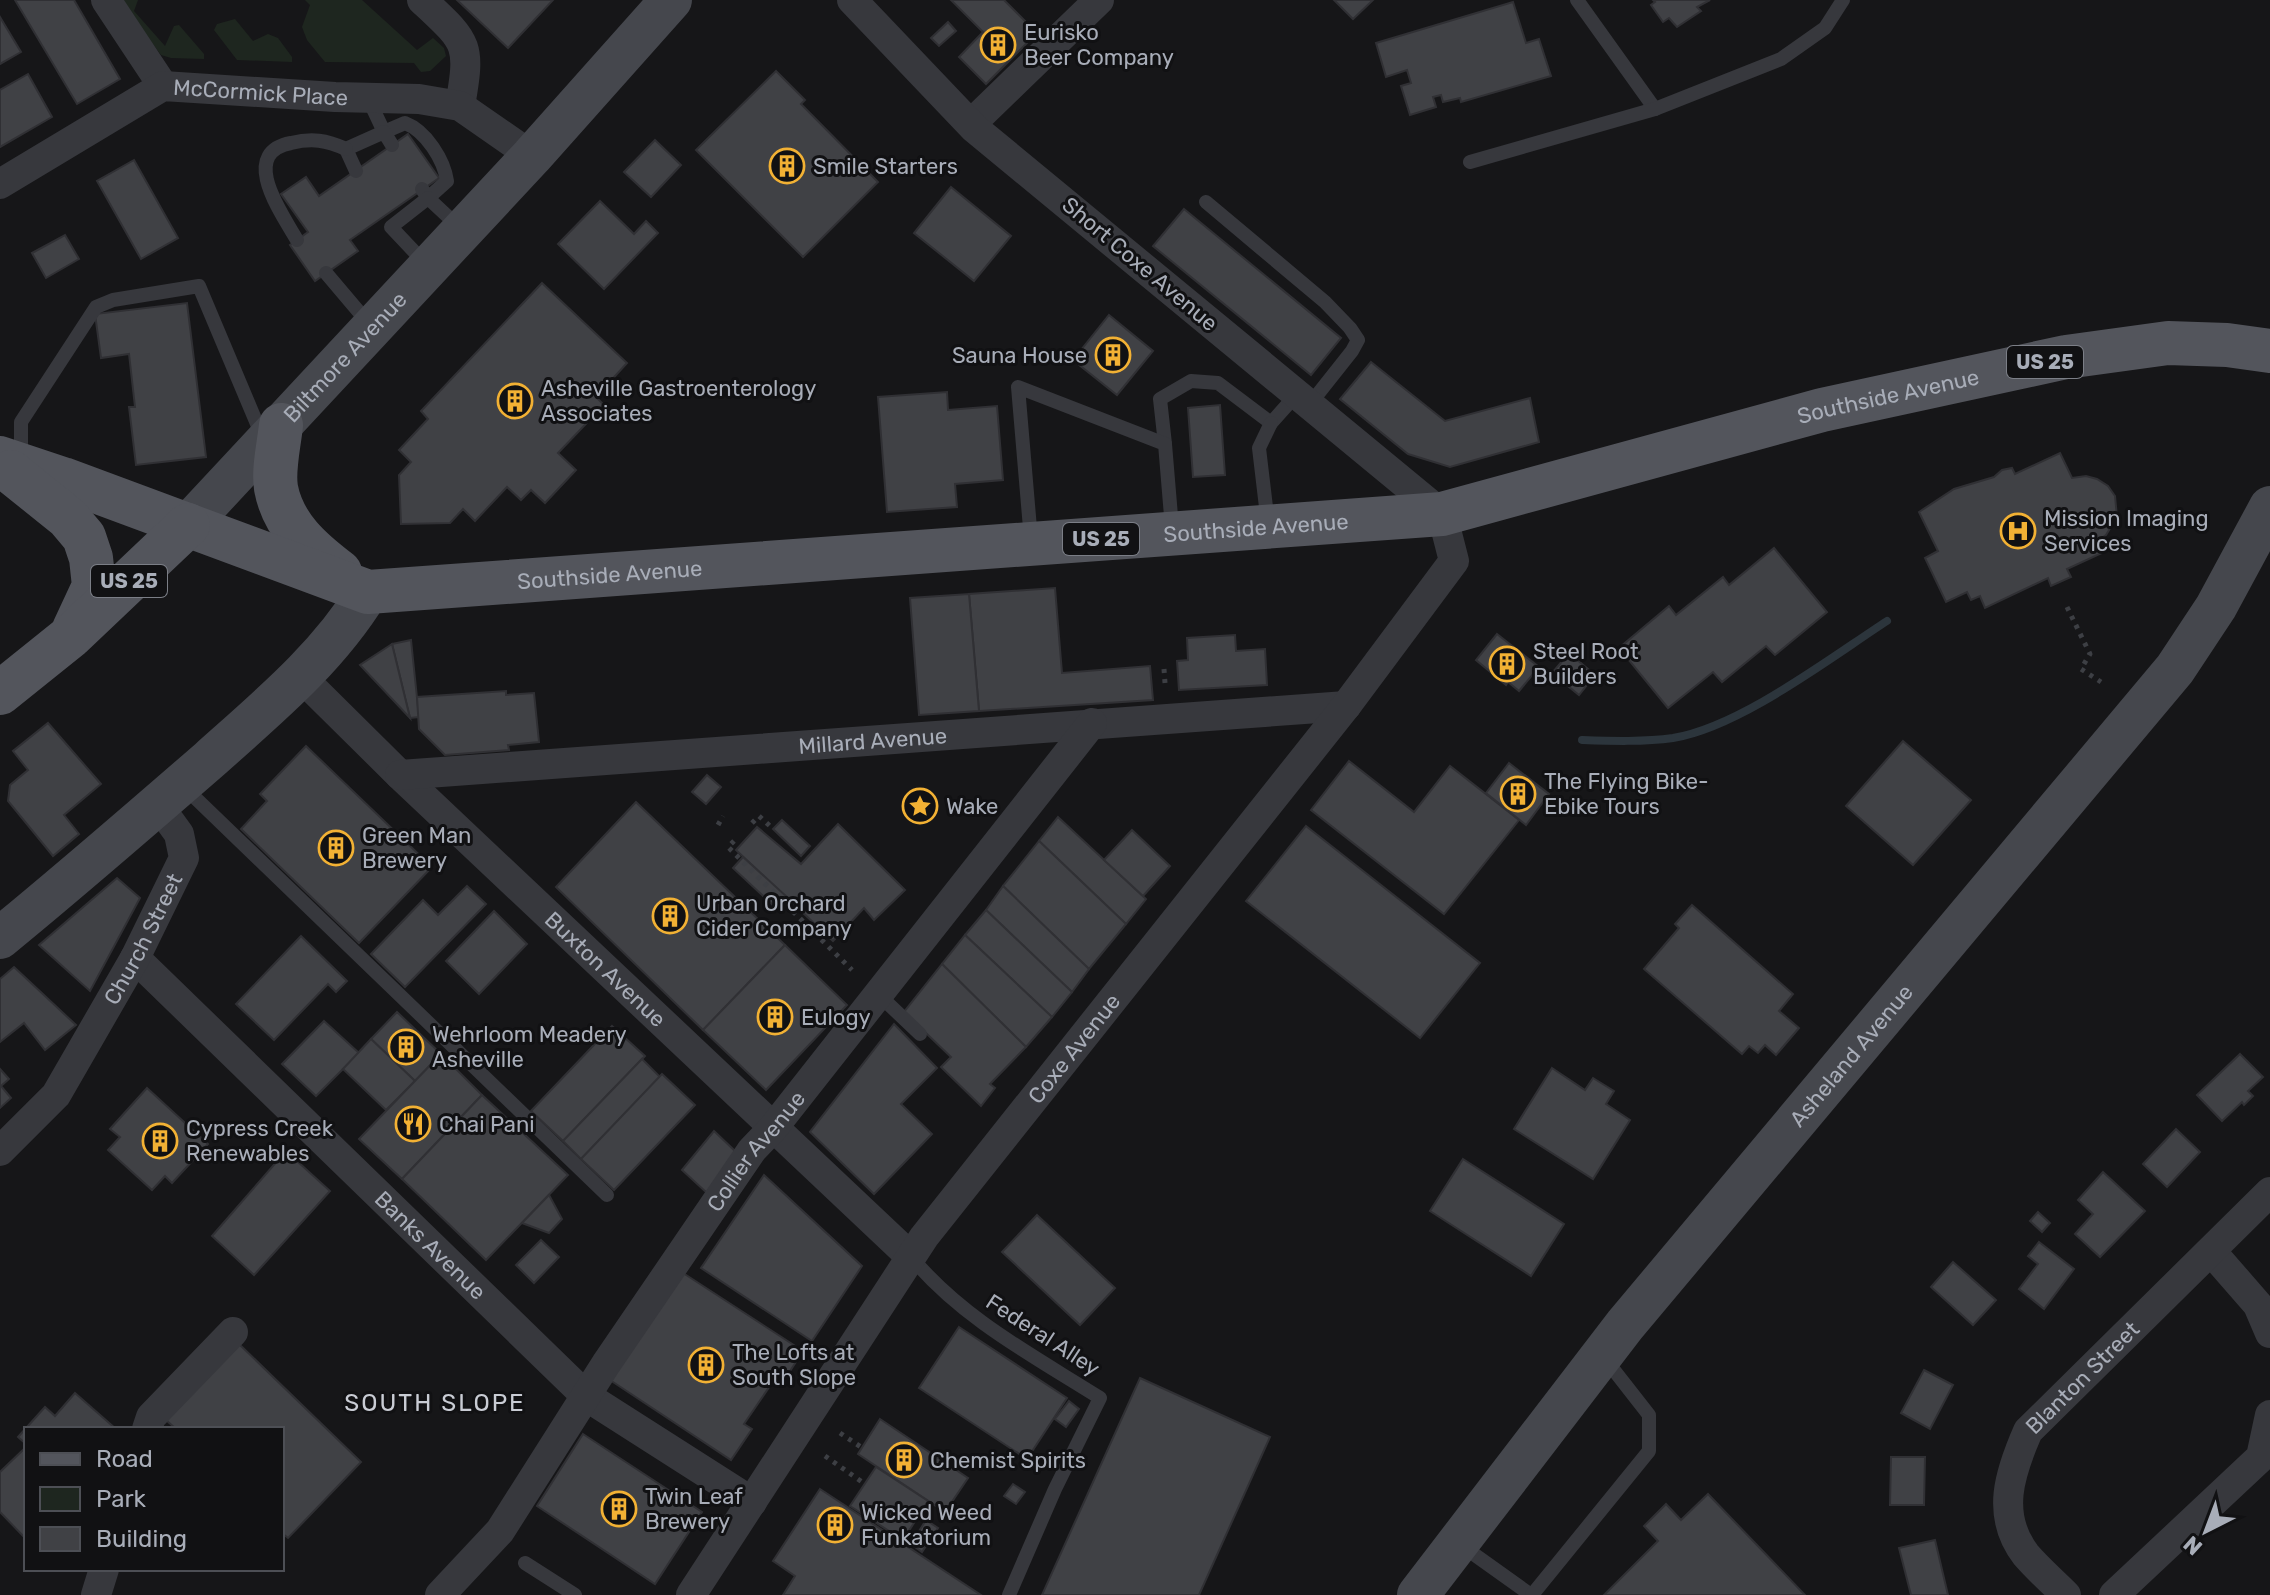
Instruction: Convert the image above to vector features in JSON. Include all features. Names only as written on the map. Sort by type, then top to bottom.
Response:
[{"type":"main road","name":"Biltmore Avenue","points":[[0,693],[71,636],[188,525],[532,156],[671,0]]},
{"type":"main road","name":"Southside Avenue","points":[[7,462],[368,592],[1442,514],[1822,410],[2066,357],[2168,343],[2227,345],[2270,351]]},
{"type":"main road","points":[[0,938],[170,794],[301,677],[350,621],[368,592],[318,555],[296,533],[285,515],[276,487],[273,434]]},
{"type":"main road","points":[[7,462],[68,518],[84,537],[91,558],[94,586],[71,636]]},
{"type":"main road","name":"Asheland Avenue","points":[[1418,1595],[1602,1355],[2175,669],[2216,607],[2270,507]]},
{"type":"street","points":[[106,0],[163,86]]},
{"type":"street","points":[[422,0],[453,29],[463,45],[467,63],[460,106]]},
{"type":"street","name":"Short Coxe Avenue","points":[[852,0],[971,124],[1442,514]]},
{"type":"street","points":[[971,124],[1099,0]]},
{"type":"street","name":"McCormick Place","points":[[0,184],[163,86],[419,99],[460,106],[532,156]]},
{"type":"street","name":"Coxe Avenue","points":[[691,1595],[911,1257],[1001,1138],[1346,706],[1454,561],[1442,514]]},
{"type":"street","name":"Buxton Avenue","points":[[301,677],[400,775],[911,1257]]},
{"type":"street","name":"Millard Avenue","points":[[400,775],[1346,706]]},
{"type":"street","name":"Collier Avenue","points":[[440,1595],[500,1531],[586,1396],[752,1150],[773,1128],[1092,723]]},
{"type":"street","name":"Church Street","points":[[0,1151],[56,1095],[135,958],[184,858],[170,794]]},
{"type":"street","name":"Banks Avenue","points":[[135,958],[586,1396],[752,1502]]},
{"type":"street","name":"Blanton Street","points":[[2066,1595],[2025,1554],[2012,1528],[2007,1507],[2007,1491],[2028,1431],[2270,1192]]},
{"type":"street","points":[[2211,1251],[2258,1305],[2270,1333]]},
{"type":"street","points":[[148,1427],[151,1417],[233,1332]]},
{"type":"street","points":[[2114,1595],[2261,1457],[2270,1415]]},
{"type":"street","points":[[96,1595],[103,1571]]},
{"type":"lane","points":[[1577,0],[1655,109]]},
{"type":"lane","points":[[1470,162],[1655,109],[1781,59],[1825,28],[1843,0]]},
{"type":"lane","points":[[368,98],[388,139]]},
{"type":"lane","points":[[297,240],[274,201],[265,174],[268,155],[280,145],[309,139],[328,141],[346,149],[388,139],[405,123],[416,128],[445,167],[447,181],[388,221],[428,266]]},
{"type":"lane","points":[[346,149],[356,171]]},
{"type":"lane","points":[[425,194],[462,230]]},
{"type":"lane","points":[[1206,202],[1325,302],[1358,340],[1352,351],[1303,399],[1271,423],[1259,448],[1268,527]]},
{"type":"lane","points":[[326,273],[372,328]]},
{"type":"lane","points":[[7,462],[21,422],[96,307],[113,300],[199,286],[273,434]]},
{"type":"lane","points":[[1173,534],[1160,399],[1191,381],[1218,383],[1271,423]]},
{"type":"lane","points":[[1031,544],[1018,387],[1165,444]]},
{"type":"lane","points":[[170,794],[607,1195]]},
{"type":"lane","points":[[878,994],[920,1034]]},
{"type":"lane","name":"Federal Alley","points":[[911,1257],[935,1286],[972,1317],[1100,1398],[1055,1489],[1009,1595]]},
{"type":"lane","points":[[1458,1542],[1532,1595],[1649,1451],[1649,1415],[1602,1355]]},
{"type":"lane","points":[[525,1563],[575,1595]]},
{"type":"path","points":[[2067,607],[2090,654],[2081,669],[2101,682]]},
{"type":"path","points":[[1164,669],[1165,683]]},
{"type":"path","points":[[718,825],[723,816]]},
{"type":"path","points":[[752,823],[759,816],[770,826]]},
{"type":"path","points":[[734,841],[728,847],[852,970]]},
{"type":"path","points":[[840,1433],[861,1447]]},
{"type":"path","points":[[825,1456],[865,1484]]},
{"type":"green space","points":[[120,0],[138,0],[134,11],[165,46],[174,26],[179,25],[204,54],[204,59],[161,55]]},
{"type":"green space","points":[[305,0],[362,0],[417,50],[433,38],[444,48],[446,56],[430,71],[421,72],[414,63],[325,62],[307,40],[302,27],[310,5]]},
{"type":"green space","points":[[235,19],[253,41],[268,34],[278,38],[292,57],[292,62],[237,60],[214,30],[217,24]]},
{"type":"building","points":[[15,0],[74,0],[120,79],[77,104]]},
{"type":"building","points":[[457,0],[553,0],[508,48]]},
{"type":"building","name":"Eurisko Beer Company","points":[[951,0],[1004,0],[1037,33],[986,84],[959,57],[983,32]]},
{"type":"building","points":[[1334,0],[1373,0],[1353,19]]},
{"type":"building","points":[[1653,0],[1710,0],[1697,7],[1701,11],[1677,27],[1669,18],[1663,22],[1651,5],[1655,2]]},
{"type":"building","points":[[1513,2],[1526,43],[1539,39],[1551,76],[1461,102],[1460,98],[1443,102],[1441,95],[1433,97],[1436,107],[1410,115],[1401,86],[1411,83],[1407,70],[1386,77],[1376,43]]},
{"type":"building","points":[[0,17],[21,52],[0,64]]},
{"type":"building","points":[[948,22],[956,31],[939,46],[931,38]]},
{"type":"building","name":"Smile Starters","points":[[776,71],[805,100],[801,104],[878,182],[803,257],[696,150]]},
{"type":"building","points":[[28,74],[52,117],[0,147],[0,90]]},
{"type":"building","points":[[408,134],[439,178],[350,240],[358,251],[315,281],[290,245],[308,232],[281,194],[306,177],[319,196]]},
{"type":"building","points":[[655,140],[681,165],[651,197],[624,172]]},
{"type":"building","points":[[134,160],[178,238],[141,259],[97,181]]},
{"type":"building","points":[[951,187],[1011,236],[974,281],[914,233]]},
{"type":"building","points":[[600,201],[634,234],[646,221],[658,233],[604,289],[558,244]]},
{"type":"building","points":[[1184,209],[1341,338],[1311,375],[1153,246]]},
{"type":"building","points":[[65,235],[79,259],[46,278],[32,253]]},
{"type":"building","name":"Asheville Gastroenterology Associates","points":[[542,283],[627,363],[596,397],[604,405],[558,453],[576,470],[545,503],[531,490],[521,500],[507,487],[475,521],[463,509],[450,523],[401,524],[399,475],[411,462],[399,450],[428,419],[421,411]]},
{"type":"building","points":[[187,303],[206,457],[136,465],[129,407],[135,407],[129,354],[101,358],[95,314]]},
{"type":"building","name":"Sauna House","points":[[1109,315],[1153,351],[1117,395],[1073,360]]},
{"type":"building","points":[[1371,362],[1445,421],[1530,398],[1539,442],[1450,467],[1408,454],[1340,399]]},
{"type":"building","points":[[947,392],[948,410],[997,406],[1003,480],[955,484],[957,507],[887,512],[878,397]]},
{"type":"building","points":[[1220,405],[1225,475],[1193,477],[1188,408]]},
{"type":"building","name":"Mission Imaging Services","points":[[2060,453],[2072,478],[2086,476],[2097,479],[2108,486],[2115,496],[2117,517],[2106,535],[2099,540],[2104,552],[2067,569],[2071,577],[2051,586],[2048,578],[1985,608],[1980,596],[1971,600],[1967,592],[1946,602],[1925,558],[1938,551],[1919,512],[1954,489],[1994,477],[2002,470],[2012,468],[2015,474]]},
{"type":"building","points":[[1774,548],[1827,612],[1775,655],[1766,646],[1722,682],[1713,672],[1668,708],[1619,648],[1669,606],[1676,615],[1723,577],[1729,585]]},
{"type":"building","points":[[1055,588],[1062,673],[1150,666],[1153,700],[979,711],[969,594]]},
{"type":"building","points":[[969,594],[979,711],[919,715],[910,598]]},
{"type":"building","name":"Steel Root Builders","points":[[1497,634],[1539,667],[1519,691],[1508,682],[1506,685],[1476,660]]},
{"type":"building","points":[[1235,635],[1236,651],[1265,649],[1267,685],[1179,690],[1177,661],[1188,660],[1187,638]]},
{"type":"building","points":[[411,640],[419,717],[410,718],[392,644]]},
{"type":"building","points":[[392,644],[410,718],[360,665]]},
{"type":"building","points":[[1569,653],[1595,675],[1579,695],[1552,673]]},
{"type":"building","points":[[506,691],[506,695],[534,693],[539,742],[508,745],[509,750],[445,755],[419,729],[417,697]]},
{"type":"building","points":[[48,723],[101,784],[64,815],[79,834],[53,856],[8,801],[10,785],[28,770],[13,751]]},
{"type":"building","points":[[1903,741],[1971,800],[1913,865],[1846,806]]},
{"type":"building","name":"Green Man Brewery","points":[[306,746],[432,867],[359,943],[241,829],[267,801],[260,794]]},
{"type":"building","points":[[1349,761],[1414,812],[1450,766],[1519,820],[1444,914],[1311,810]]},
{"type":"building","name":"The Flying Bike- Ebike Tours","points":[[1509,763],[1549,794],[1526,825],[1486,793]]},
{"type":"building","points":[[707,775],[721,787],[706,804],[692,792]]},
{"type":"building","name":"Urban Orchard Cider Company","points":[[636,802],[785,945],[703,1030],[556,887]]},
{"type":"building","points":[[1058,817],[1146,899],[1126,924],[1039,841]]},
{"type":"building","points":[[782,820],[810,846],[801,856],[773,829]]},
{"type":"building","points":[[838,824],[905,890],[874,920],[864,908],[833,941],[736,850],[757,827],[801,864]]},
{"type":"building","points":[[1306,826],[1480,963],[1420,1038],[1246,901]]},
{"type":"building","points":[[1132,830],[1170,866],[1143,896],[1104,860]]},
{"type":"building","points":[[1039,841],[1126,924],[1089,969],[1003,886]]},
{"type":"building","points":[[743,857],[787,897],[776,908],[733,868]]},
{"type":"building","points":[[117,878],[140,898],[90,991],[39,945]]},
{"type":"building","name":"Green Man Brewery","points":[[467,886],[486,904],[405,987],[371,954],[423,900],[438,915]]},
{"type":"building","points":[[1003,886],[1089,969],[1072,992],[986,910]]},
{"type":"building","points":[[1692,905],[1793,994],[1779,1011],[1799,1028],[1776,1055],[1765,1045],[1758,1053],[1749,1046],[1742,1054],[1644,969],[1679,928],[1675,924]]},
{"type":"building","points":[[986,910],[1072,992],[1052,1017],[965,935]]},
{"type":"building","points":[[494,911],[527,944],[479,994],[446,961]]},
{"type":"building","points":[[965,935],[1052,1017],[1026,1047],[942,964]]},
{"type":"building","points":[[301,936],[347,981],[336,992],[328,984],[274,1040],[236,1004]]},
{"type":"building","name":"Eulogy","points":[[785,945],[847,1005],[766,1090],[703,1030]]},
{"type":"building","points":[[942,964],[1026,1047],[990,1084],[995,1088],[981,1106],[941,1067],[951,1057],[904,1012]]},
{"type":"building","points":[[14,967],[76,1025],[45,1050],[24,1023],[0,1042],[0,979]]},
{"type":"building","name":"Wehrloom Meadery Asheville","points":[[397,1012],[441,1054],[415,1081],[371,1039]]},
{"type":"building","points":[[324,1021],[359,1053],[316,1096],[282,1064]]},
{"type":"building","points":[[894,1024],[937,1068],[901,1104],[932,1134],[874,1194],[810,1132]]},
{"type":"building","points":[[612,1026],[645,1056],[563,1141],[531,1111]]},
{"type":"building","points":[[371,1039],[415,1081],[386,1110],[343,1069]]},
{"type":"building","name":"Chai Pani","points":[[441,1054],[482,1095],[402,1179],[359,1139]]},
{"type":"building","points":[[2240,1054],[2263,1077],[2248,1091],[2253,1096],[2222,1121],[2197,1095]]},
{"type":"building","points":[[642,1059],[660,1077],[581,1159],[563,1141]]},
{"type":"building","points":[[1552,1068],[1585,1090],[1593,1078],[1614,1091],[1606,1104],[1630,1120],[1593,1179],[1514,1129]]},
{"type":"building","points":[[0,1069],[9,1079],[1,1086],[11,1098],[0,1108]]},
{"type":"building","points":[[662,1074],[695,1105],[614,1190],[581,1159]]},
{"type":"building","name":"Cypress Creek Renewables","points":[[147,1088],[208,1144],[172,1183],[165,1176],[152,1190],[108,1150],[120,1137],[110,1129]]},
{"type":"building","points":[[482,1095],[568,1175],[486,1260],[402,1179]]},
{"type":"building","points":[[2176,1129],[2200,1152],[2167,1187],[2143,1164]]},
{"type":"building","points":[[714,1131],[736,1152],[707,1193],[682,1170]]},
{"type":"building","points":[[286,1151],[330,1191],[254,1275],[212,1236]]},
{"type":"building","points":[[1463,1159],[1564,1224],[1531,1276],[1430,1211]]},
{"type":"building","points":[[2103,1172],[2145,1211],[2100,1257],[2075,1234],[2093,1214],[2078,1200]]},
{"type":"building","points":[[764,1175],[862,1266],[812,1341],[701,1268]]},
{"type":"building","points":[[549,1195],[562,1219],[549,1233],[522,1223]]},
{"type":"building","points":[[2038,1212],[2050,1223],[2042,1232],[2030,1221]]},
{"type":"building","points":[[1037,1215],[1115,1288],[1080,1325],[1002,1252]]},
{"type":"building","points":[[541,1240],[559,1257],[534,1283],[516,1265]]},
{"type":"building","points":[[2039,1242],[2074,1269],[2044,1309],[2019,1289],[2038,1264],[2028,1256]]},
{"type":"building","points":[[1953,1262],[1996,1300],[1973,1325],[1931,1287]]},
{"type":"building","name":"The Lofts at South Slope","points":[[680,1271],[803,1351],[781,1385],[774,1380],[744,1424],[752,1429],[731,1460],[610,1380]]},
{"type":"building","points":[[959,1327],[1067,1398],[1027,1459],[919,1388]]},
{"type":"building","points":[[239,1344],[361,1462],[288,1538],[284,1535],[284,1427],[174,1427],[166,1420]]},
{"type":"building","points":[[1924,1370],[1953,1385],[1930,1429],[1901,1413]]},
{"type":"building","points":[[1140,1378],[1270,1437],[1199,1595],[1042,1595]]},
{"type":"building","points":[[75,1393],[114,1427],[27,1427],[45,1407],[55,1416]]},
{"type":"building","points":[[1069,1401],[1079,1409],[1066,1427],[1055,1419]]},
{"type":"building","name":"Chemist Spirits","points":[[880,1419],[968,1478],[945,1512],[858,1454]]},
{"type":"building","name":"Twin Leaf Brewery","points":[[583,1434],[702,1512],[655,1584],[537,1506]]},
{"type":"building","points":[[24,1449],[24,1537],[0,1512],[0,1472]]},
{"type":"building","points":[[1891,1457],[1925,1457],[1924,1505],[1890,1505]]},
{"type":"building","points":[[876,1467],[928,1501],[903,1540],[850,1506]]},
{"type":"building","points":[[1013,1484],[1025,1492],[1016,1504],[1004,1496]]},
{"type":"building","name":"Wicked Weed Funkatorium","points":[[820,1489],[981,1595],[783,1595],[795,1576],[773,1561]]},
{"type":"building","points":[[1708,1494],[1805,1595],[1604,1595],[1658,1541],[1644,1526],[1666,1504],[1681,1520]]},
{"type":"building","points":[[926,1520],[938,1528],[922,1552],[911,1544]]},
{"type":"building","points":[[1935,1540],[1948,1595],[1911,1595],[1899,1548]]},
{"type":"waterway","points":[[1582,740],[1651,740],[1699,731],[1755,706],[1887,621]]},
{"type":"place","name":"Eurisko Beer Company","points":[[998,45]]},
{"type":"place","name":"Smile Starters","points":[[787,166]]},
{"type":"place","name":"Sauna House","points":[[1113,355]]},
{"type":"place","name":"Asheville Gastroenterology Associates","points":[[515,401]]},
{"type":"place","name":"Mission Imaging Services","points":[[2018,531]]},
{"type":"place","name":"Steel Root Builders","points":[[1507,664]]},
{"type":"place","name":"The Flying Bike- Ebike Tours","points":[[1518,794]]},
{"type":"place","name":"Wake","points":[[920,806]]},
{"type":"place","name":"Green Man Brewery","points":[[336,848]]},
{"type":"place","name":"Urban Orchard Cider Company","points":[[670,916]]},
{"type":"place","name":"Eulogy","points":[[775,1017]]},
{"type":"place","name":"Wehrloom Meadery Asheville","points":[[406,1047]]},
{"type":"place","name":"Chai Pani","points":[[413,1124]]},
{"type":"place","name":"Cypress Creek Renewables","points":[[160,1141]]},
{"type":"place","name":"The Lofts at South Slope","points":[[706,1365]]},
{"type":"place","name":"Chemist Spirits","points":[[904,1460]]},
{"type":"place","name":"Twin Leaf Brewery","points":[[619,1509]]},
{"type":"place","name":"Wicked Weed Funkatorium","points":[[835,1525]]},
{"type":"district","name":"SOUTH SLOPE","points":[[435,1403]]}]
